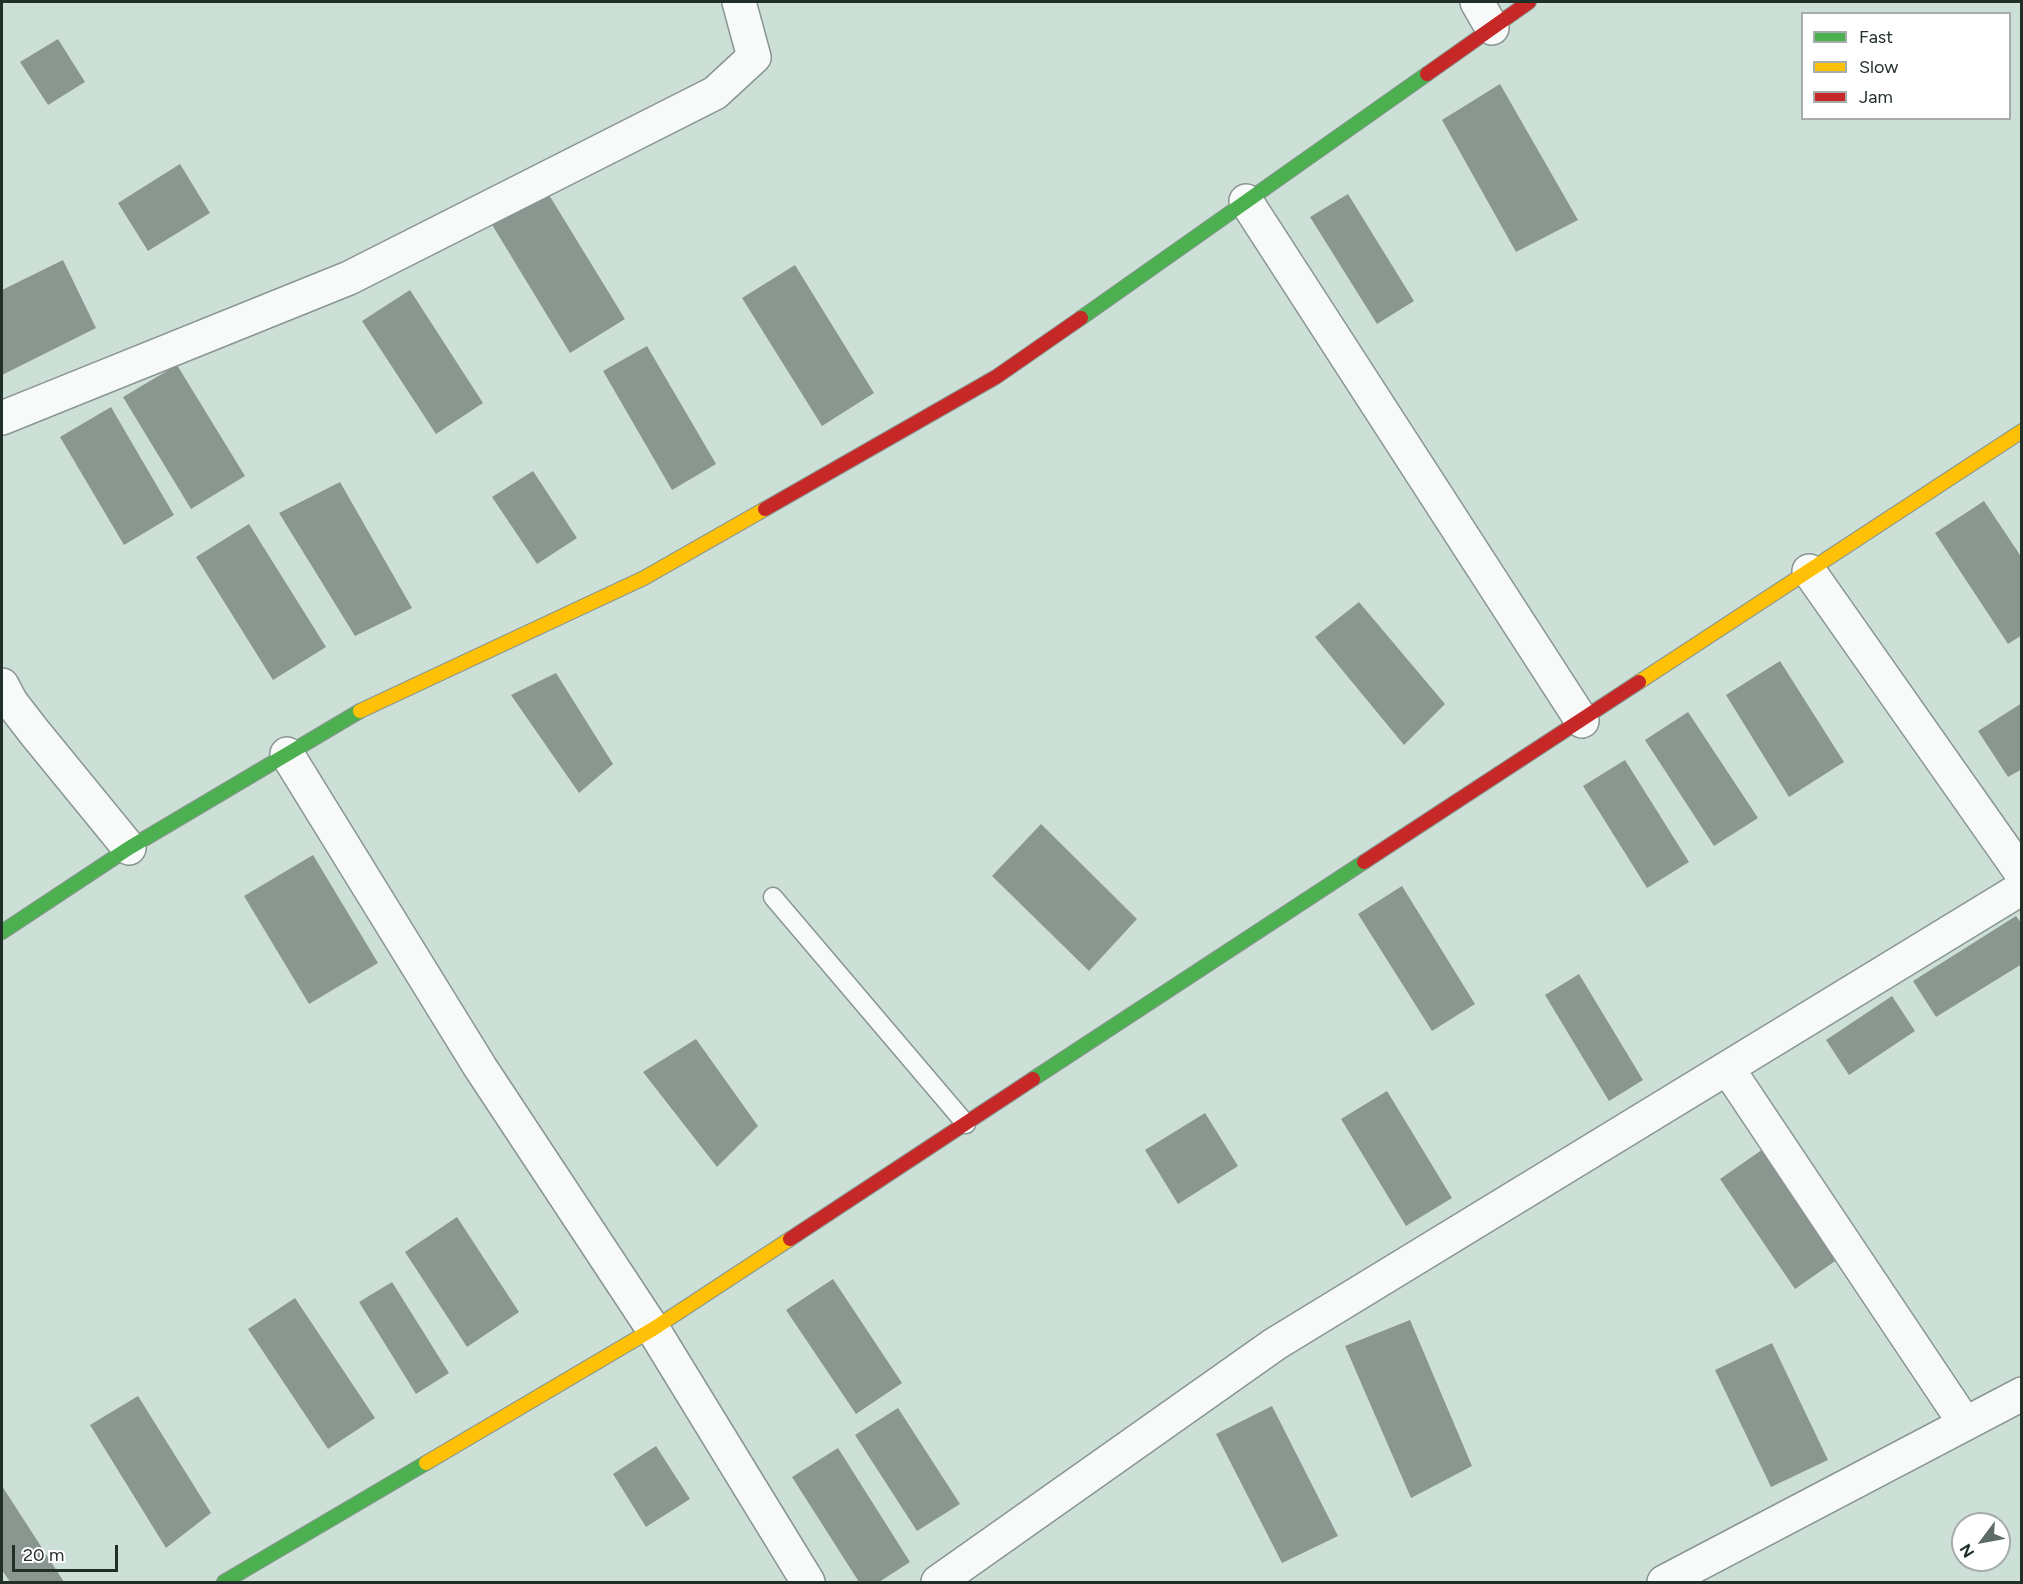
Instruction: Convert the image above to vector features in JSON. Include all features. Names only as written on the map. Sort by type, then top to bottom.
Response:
[{"type":"street","points":[[2,418],[349,278],[715,93],[754,57],[739,2]]},
{"type":"street","points":[[2,932],[129,848],[369,706],[644,578],[996,377],[1246,201],[1484,15],[1529,2]]},
{"type":"street","points":[[1246,201],[1582,721]]},
{"type":"street","points":[[224,1582],[653,1329],[2022,431]]},
{"type":"street","points":[[1809,571],[2022,874]]},
{"type":"street","points":[[2,685],[11,702],[35,733],[129,848]]},
{"type":"street","points":[[287,754],[480,1067],[653,1329],[808,1582]]},
{"type":"street","points":[[938,1582],[1275,1344],[2022,888]]},
{"type":"street","points":[[1728,1069],[1964,1422]]},
{"type":"street","points":[[1664,1582],[1964,1422],[2022,1394]]},
{"type":"lane","points":[[773,897],[966,1124]]},
{"type":"building","points":[[58,39],[85,82],[48,105],[20,62]]},
{"type":"building","points":[[1500,84],[1578,220],[1516,252],[1442,120]]},
{"type":"building","points":[[180,164],[210,213],[148,251],[118,203]]},
{"type":"building","points":[[546,190],[625,319],[570,353],[491,223]]},
{"type":"building","points":[[1348,194],[1414,301],[1377,324],[1310,217]]},
{"type":"building","points":[[63,260],[96,328],[2,375],[2,290]]},
{"type":"building","points":[[795,265],[874,393],[822,426],[742,298]]},
{"type":"building","points":[[410,290],[483,403],[436,434],[362,321]]},
{"type":"building","points":[[647,346],[716,464],[672,490],[603,371]]},
{"type":"building","points":[[177,365],[245,476],[191,509],[123,397]]},
{"type":"building","points":[[111,407],[174,515],[124,545],[60,437]]},
{"type":"building","points":[[533,471],[577,538],[537,564],[492,497]]},
{"type":"building","points":[[340,482],[412,608],[355,636],[279,513]]},
{"type":"building","points":[[1984,501],[2022,558],[2022,635],[2008,644],[1935,533]]},
{"type":"building","points":[[249,524],[326,647],[273,680],[196,557]]},
{"type":"building","points":[[1359,602],[1445,704],[1404,745],[1315,637]]},
{"type":"building","points":[[1780,661],[1844,762],[1789,797],[1726,695]]},
{"type":"building","points":[[556,673],[613,764],[579,793],[511,695]]},
{"type":"building","points":[[2022,703],[2022,769],[2008,777],[1978,731]]},
{"type":"building","points":[[1688,712],[1758,818],[1714,846],[1645,740]]},
{"type":"building","points":[[1625,760],[1689,862],[1647,888],[1583,786]]},
{"type":"building","points":[[1041,824],[1137,919],[1089,971],[992,876]]},
{"type":"building","points":[[313,855],[378,963],[309,1004],[244,896]]},
{"type":"building","points":[[1402,886],[1475,1004],[1432,1031],[1358,914]]},
{"type":"building","points":[[2016,916],[2022,924],[2022,964],[1936,1017],[1913,981]]},
{"type":"building","points":[[1579,974],[1643,1080],[1609,1101],[1545,995]]},
{"type":"building","points":[[1892,996],[1915,1031],[1849,1075],[1826,1040]]},
{"type":"building","points":[[696,1039],[758,1126],[717,1167],[643,1072]]},
{"type":"building","points":[[1387,1091],[1452,1198],[1406,1226],[1341,1119]]},
{"type":"building","points":[[1205,1113],[1238,1166],[1178,1204],[1145,1150]]},
{"type":"building","points":[[1766,1147],[1841,1257],[1795,1289],[1720,1179]]},
{"type":"building","points":[[457,1217],[519,1312],[467,1347],[405,1252]]},
{"type":"building","points":[[833,1279],[902,1383],[856,1414],[786,1310]]},
{"type":"building","points":[[392,1282],[449,1373],[416,1394],[359,1302]]},
{"type":"building","points":[[295,1298],[375,1418],[328,1449],[248,1329]]},
{"type":"building","points":[[1410,1320],[1472,1466],[1411,1498],[1345,1346]]},
{"type":"building","points":[[1772,1343],[1828,1460],[1771,1487],[1715,1370]]},
{"type":"building","points":[[138,1396],[211,1513],[166,1548],[90,1425]]},
{"type":"building","points":[[1272,1406],[1338,1536],[1282,1563],[1216,1434]]},
{"type":"building","points":[[898,1408],[960,1504],[917,1531],[855,1435]]},
{"type":"building","points":[[656,1446],[690,1499],[646,1527],[613,1474]]},
{"type":"building","points":[[838,1448],[910,1562],[879,1582],[859,1582],[792,1477]]},
{"type":"building","points":[[2,1486],[64,1582],[10,1582],[2,1570]]},
{"type":"traffic: fast","points":[[1081,318],[1427,74]]},
{"type":"traffic: fast","points":[[2,932],[129,848],[360,711]]},
{"type":"traffic: fast","points":[[1033,1079],[1364,862]]},
{"type":"traffic: fast","points":[[224,1582],[426,1463]]},
{"type":"traffic: slow","points":[[1639,682],[2022,431]]},
{"type":"traffic: slow","points":[[360,711],[644,578],[765,509]]},
{"type":"traffic: slow","points":[[426,1463],[653,1329],[790,1239]]},
{"type":"traffic: jam","points":[[1427,74],[1529,2]]},
{"type":"traffic: jam","points":[[765,509],[996,377],[1081,318]]},
{"type":"traffic: jam","points":[[1364,862],[1639,682]]},
{"type":"traffic: jam","points":[[790,1239],[1033,1079]]}]
